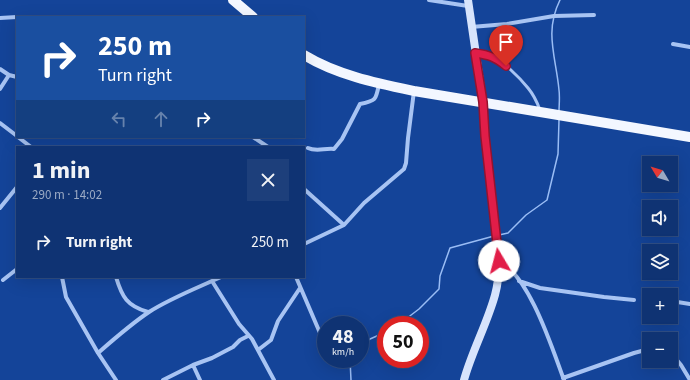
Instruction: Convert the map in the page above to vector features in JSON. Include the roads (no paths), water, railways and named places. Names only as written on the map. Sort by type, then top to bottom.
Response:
[{"type":"main road","points":[[233,0],[252,16]]},
{"type":"main road","points":[[464,380],[488,317],[495,294],[498,281],[499,261],[485,136],[483,102],[468,3]]},
{"type":"main road","points":[[305,55],[335,70],[379,84],[557,115],[690,136]]},
{"type":"street","points":[[429,0],[468,3]]},
{"type":"street","points":[[471,27],[507,24],[554,16],[594,15]]},
{"type":"street","points":[[0,18],[16,17]]},
{"type":"street","points":[[673,44],[690,47]]},
{"type":"street","points":[[0,69],[9,75],[16,77]]},
{"type":"street","points":[[0,89],[9,75]]},
{"type":"street","points":[[308,148],[313,151],[320,149],[334,149],[342,139],[360,104],[370,102],[376,98],[379,84]]},
{"type":"street","points":[[305,244],[344,224],[364,203],[404,169],[406,163],[414,91]]},
{"type":"street","points":[[0,122],[16,135]]},
{"type":"street","points":[[19,138],[29,146]]},
{"type":"street","points":[[255,138],[267,146]]},
{"type":"street","points":[[0,208],[16,188]]},
{"type":"street","points":[[305,190],[344,224]]},
{"type":"street","points":[[499,261],[508,267],[519,280],[537,310],[563,379],[634,352],[642,350]]},
{"type":"street","points":[[3,280],[16,270]]},
{"type":"street","points":[[62,278],[66,297],[98,353],[116,380]]},
{"type":"street","points":[[116,278],[119,290],[125,299],[131,305],[148,312]]},
{"type":"street","points":[[98,353],[148,312],[168,301],[219,278]]},
{"type":"street","points":[[296,278],[317,326]]},
{"type":"street","points":[[519,280],[540,288],[634,300]]},
{"type":"street","points":[[212,281],[239,324],[252,339],[274,380]]},
{"type":"street","points":[[258,350],[271,340],[278,321],[300,288]]},
{"type":"street","points":[[678,302],[690,304]]},
{"type":"street","points":[[163,380],[193,365],[212,358],[233,347],[240,340],[248,336]]},
{"type":"street","points":[[678,361],[690,380]]},
{"type":"street","points":[[193,365],[200,380]]},
{"type":"lane","points":[[475,53],[490,55],[500,61],[528,87],[536,100],[540,112]]},
{"type":"waterway","points":[[559,112],[558,78],[552,45],[552,34],[555,12],[560,0]]},
{"type":"waterway","points":[[499,235],[508,233],[526,215],[547,200],[558,154],[559,120]]},
{"type":"waterway","points":[[410,316],[439,289],[440,276],[450,248],[494,236]]},
{"type":"waterway","points":[[369,340],[377,336]]},
{"type":"waterway","points":[[350,368],[351,380]]}]
